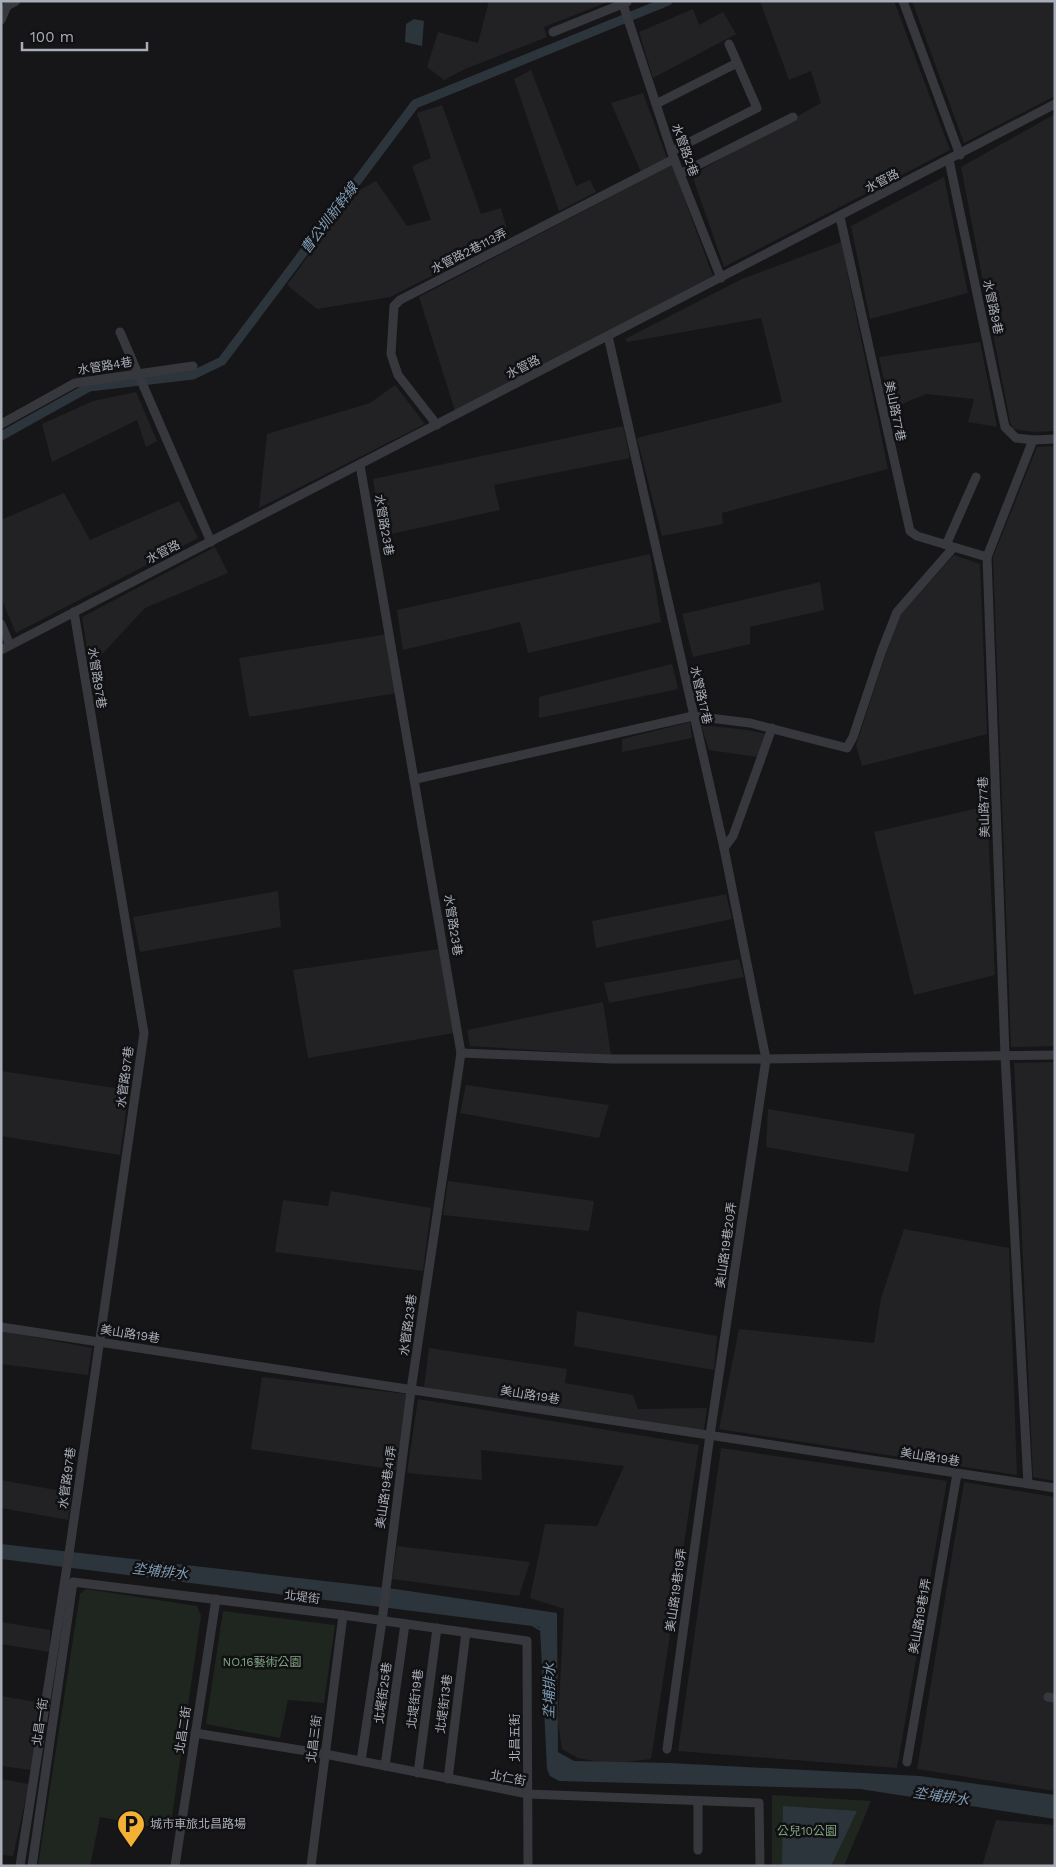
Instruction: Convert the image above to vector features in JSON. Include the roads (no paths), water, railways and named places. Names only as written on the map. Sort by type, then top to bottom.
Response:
[{"type":"street","points":[[1,20],[7,6],[16,1]]},
{"type":"street","points":[[903,1],[960,155]]},
{"type":"street","points":[[553,32],[624,4]]},
{"type":"street","name":"水管路2巷","points":[[624,4],[673,155],[721,278]]},
{"type":"street","points":[[673,155],[758,108],[729,44]]},
{"type":"street","points":[[656,104],[737,63]]},
{"type":"street","name":"水管路","points":[[1,650],[960,155],[1055,104]]},
{"type":"street","points":[[680,174],[793,117]]},
{"type":"street","name":"水管路2巷113弄","points":[[437,425],[398,375],[391,354],[394,306],[400,300],[673,155]]},
{"type":"street","name":"水管路9巷","points":[[949,160],[1005,427],[1016,438],[1033,440]]},
{"type":"street","name":"美山路77巷","points":[[840,216],[910,531],[917,536],[987,558]]},
{"type":"street","points":[[120,332],[211,542]]},
{"type":"street","name":"水管路17巷","points":[[608,336],[724,848],[766,1059]]},
{"type":"street","name":"水管路4巷","points":[[1,424],[75,383],[138,376],[193,366]]},
{"type":"street","points":[[1033,440],[1055,439]]},
{"type":"street","name":"美山路77巷","points":[[1028,1484],[1005,1055],[987,558],[1033,440]]},
{"type":"street","name":"水管路23巷","points":[[360,464],[416,780],[461,1053],[411,1390]]},
{"type":"street","points":[[416,780],[693,716],[772,728],[847,748],[853,737],[882,650],[897,612],[949,547],[976,477]]},
{"type":"street","name":"水管路97巷","points":[[69,1581],[70,1548],[98,1342],[144,1033],[74,612]]},
{"type":"street","points":[[1,624],[10,645]]},
{"type":"street","points":[[724,848],[733,836],[772,728]]},
{"type":"street","points":[[461,1053],[612,1059],[1055,1055]]},
{"type":"street","name":"美山路19巷20弄","points":[[710,1435],[766,1059]]},
{"type":"street","name":"美山路19巷","points":[[1,1327],[1055,1488]]},
{"type":"street","name":"美山路19巷41弄","points":[[361,1761],[382,1617],[411,1390]]},
{"type":"street","name":"美山路19巷19弄","points":[[667,1749],[710,1435]]},
{"type":"street","name":"美山路19巷1弄","points":[[907,1762],[957,1474]]},
{"type":"street","points":[[20,1866],[69,1581]]},
{"type":"street","name":"北堤街","points":[[69,1581],[343,1615],[382,1617],[405,1624],[526,1641]]},
{"type":"street","name":"北昌一街","points":[[32,1866],[69,1581]]},
{"type":"street","name":"北昌二街","points":[[175,1866],[216,1599]]},
{"type":"street","name":"北昌三街","points":[[311,1866],[343,1615]]},
{"type":"street","name":"北堤街25巷","points":[[385,1766],[405,1624]]},
{"type":"street","name":"北堤街19巷","points":[[418,1773],[437,1628]]},
{"type":"street","name":"北堤街13巷","points":[[448,1779],[466,1632]]},
{"type":"street","name":"北昌五街","points":[[526,1641],[528,1866]]},
{"type":"street","name":"北仁街","points":[[195,1733],[325,1754],[528,1794],[759,1803],[760,1866]]},
{"type":"street","points":[[698,1801],[698,1850]]},
{"type":"water","points":[[414,19],[424,21],[422,46],[405,42],[406,24]]},
{"type":"water","points":[[1,1544],[395,1589],[557,1613],[558,1752],[574,1761],[669,1763],[920,1776],[1055,1795],[1055,1819],[860,1789],[559,1781],[550,1776],[547,1769],[540,1627],[1,1559]]},
{"type":"water","name":"公兒10公園","points":[[783,1806],[857,1811],[831,1866],[782,1866]]},
{"type":"waterway","name":"曹公圳新幹線","points":[[1,436],[89,387],[193,375],[222,361],[415,104],[668,1]]},
{"type":"waterway","name":"坔埔排水","points":[[532,1625],[543,1631]]},
{"type":"place","name":"城市車旅北昌路場","points":[[131,1848]]},
{"type":"park label","name":"NO.16藝術公園","points":[[262,1662]]}]
